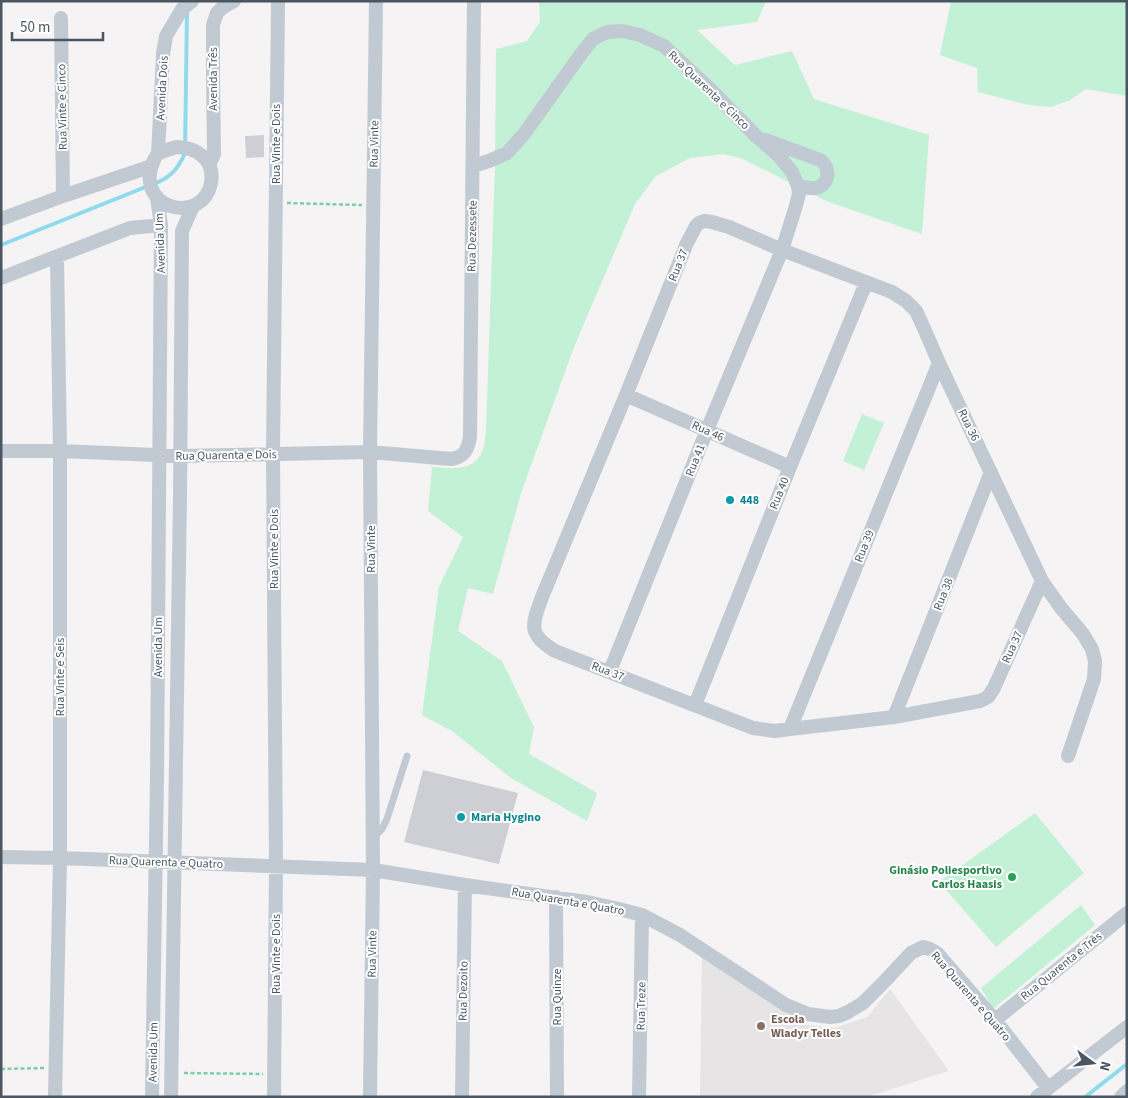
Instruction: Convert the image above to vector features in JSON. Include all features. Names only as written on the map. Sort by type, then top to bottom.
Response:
[{"type":"street","name":"Avenida Três","points":[[209,166],[214,154],[213,25],[217,12],[234,1]]},
{"type":"street","name":"Rua Vinte e Dois","points":[[274,1097],[276,866],[273,454],[278,1]]},
{"type":"street","name":"Rua Vinte","points":[[370,1097],[373,870],[370,452],[376,1]]},
{"type":"street","name":"Rua Dezessete","points":[[451,459],[458,458],[464,454],[468,448],[470,438],[474,1]]},
{"type":"street","name":"Avenida Dois","points":[[155,160],[166,36],[187,5]]},
{"type":"street","name":"Rua Vinte e Cinco","points":[[61,18],[63,196]]},
{"type":"street","name":"Rua Quarenta e Cinco","points":[[473,166],[507,153],[524,134],[581,54],[594,39],[607,32],[622,31],[640,35],[664,46],[779,156],[792,172],[798,186]]},
{"type":"street","points":[[756,136],[820,160],[827,169],[824,183],[818,187],[798,186],[795,209],[782,250]]},
{"type":"street","points":[[1,219],[155,160],[176,147],[186,147],[196,151],[209,166],[211,181],[205,196],[200,202],[183,209],[165,204],[157,198],[150,182],[150,174],[155,160]]},
{"type":"street","name":"Avenida Um","points":[[152,1097],[160,455],[161,225],[157,198]]},
{"type":"street","name":"Avenida Um","points":[[171,1097],[182,231],[193,206]]},
{"type":"street","name":"Rua 36","points":[[696,226],[704,221],[729,227],[782,250],[892,292],[906,301],[916,311],[938,363],[1042,580],[1092,649],[1095,661],[1094,679],[1068,756]]},
{"type":"street","points":[[1,278],[130,228],[161,225]]},
{"type":"street","name":"Rua 37","points":[[696,226],[687,243],[534,620],[534,629],[538,638],[555,651],[753,728],[775,731],[965,705],[988,697],[994,688],[1042,580]]},
{"type":"street","name":"Rua 41","points":[[610,671],[782,250]]},
{"type":"street","name":"Rua Vinte e Seis","points":[[55,1097],[60,858],[60,451],[57,257]]},
{"type":"street","name":"Rua 40","points":[[695,705],[866,282]]},
{"type":"street","name":"Rua 39","points":[[790,729],[938,363]]},
{"type":"street","name":"Rua 46","points":[[626,395],[790,467]]},
{"type":"street","name":"Rua Quarenta e Dois","points":[[1,451],[60,451],[180,456],[370,452],[451,459]]},
{"type":"street","name":"Rua 38","points":[[894,716],[991,472]]},
{"type":"street","name":"Rua Quarenta e Quatro","points":[[1,858],[60,858],[373,870],[619,908],[642,916],[680,935],[786,1004],[808,1014],[830,1017],[839,1016],[863,1003],[911,953],[922,948],[930,949],[938,954],[1048,1088]]},
{"type":"street","name":"Rua Dezoito","points":[[462,1097],[465,885]]},
{"type":"street","name":"Rua Quinze","points":[[556,897],[557,1097]]},
{"type":"street","name":"Rua Quarenta e Três","points":[[994,1020],[1127,913]]},
{"type":"street","name":"Rua Treze","points":[[639,1097],[642,916]]},
{"type":"street","points":[[1036,1097],[1127,1027]]},
{"type":"street","points":[[1121,1097],[1127,1091]]},
{"type":"lane","points":[[372,841],[382,829],[387,819],[407,756]]},
{"type":"path","points":[[276,203],[374,205]]},
{"type":"path","points":[[1,1069],[55,1067]]},
{"type":"path","points":[[172,1072],[275,1074]]},
{"type":"shaded area","name":"Escola Wladyr Telles","points":[[702,956],[806,1025],[835,1028],[867,1017],[890,989],[949,1071],[866,1097],[700,1097]]},
{"type":"green space","points":[[539,1],[766,1],[757,22],[697,30],[735,65],[792,51],[814,99],[929,135],[922,234],[826,201],[743,159],[723,154],[690,158],[656,176],[635,204],[574,347],[521,493],[493,594],[468,588],[458,631],[502,661],[534,727],[529,754],[597,793],[587,821],[511,778],[452,731],[422,715],[439,587],[463,537],[428,511],[432,467],[454,468],[468,466],[479,457],[485,443],[495,167],[496,49],[527,41],[540,22]]},
{"type":"green space","points":[[951,1],[1127,1],[1127,96],[1086,89],[1070,100],[1051,107],[1029,105],[978,92],[977,68],[940,55]]},
{"type":"green space","points":[[862,414],[884,423],[864,470],[843,461]]},
{"type":"green space","name":"Ginásio Poliesportivo Carlos Haasis","points":[[1035,813],[1084,873],[996,947],[939,882]]},
{"type":"green space","points":[[1081,905],[1095,925],[993,1009],[981,988]]},
{"type":"building","points":[[264,135],[264,157],[246,158],[245,136]]},
{"type":"building","name":"Maria Hygino","points":[[423,770],[518,793],[499,864],[404,842]]},
{"type":"waterway","points":[[154,184],[173,172],[180,164],[185,153],[187,10]]},
{"type":"waterway","points":[[1,245],[148,186]]},
{"type":"waterway","points":[[1085,1097],[1127,1064]]},
{"type":"place","name":"448","points":[[730,500]]},
{"type":"place","name":"Maria Hygino","points":[[461,817]]},
{"type":"place","name":"Ginásio Poliesportivo Carlos Haasis","points":[[1012,877]]},
{"type":"place","name":"Escola Wladyr Telles","points":[[761,1026]]}]
